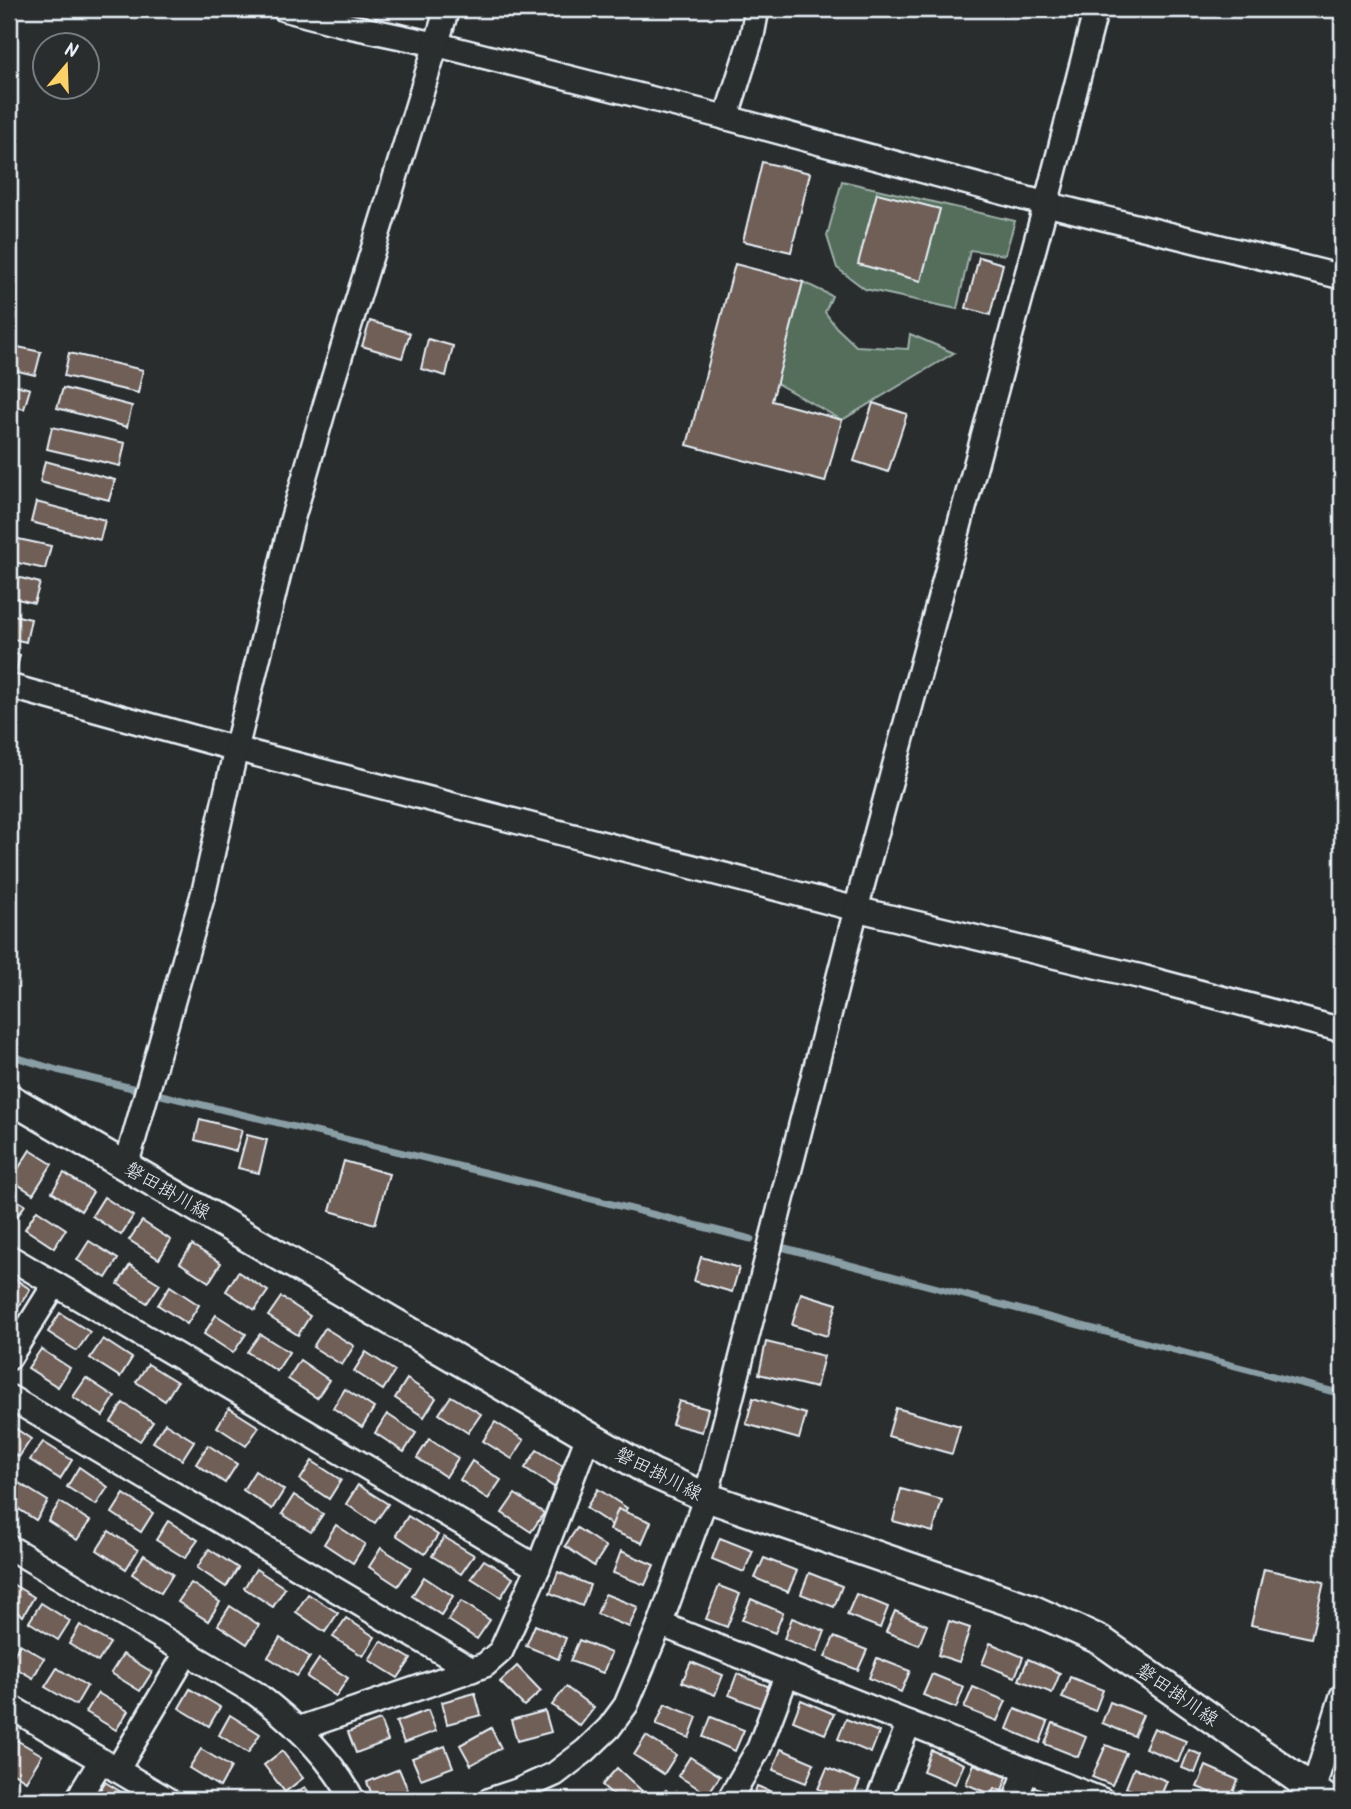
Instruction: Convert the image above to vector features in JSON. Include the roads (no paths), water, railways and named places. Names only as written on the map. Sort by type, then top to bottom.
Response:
[{"type":"main road","name":"磐田掛川線","points":[[12,1107],[126,1166],[652,1473],[706,1497],[1029,1608],[1100,1640],[1317,1797]]},
{"type":"street","points":[[284,9],[435,44],[726,118],[1046,204],[1342,277]]},
{"type":"street","points":[[126,1166],[204,891],[292,524],[324,409],[447,9]]},
{"type":"street","points":[[726,118],[752,36],[757,9]]},
{"type":"street","points":[[496,1799],[555,1774],[609,1728],[626,1705],[660,1624],[706,1497],[856,909],[1096,9]]},
{"type":"street","points":[[9,686],[236,749],[856,909],[1142,977],[1342,1030]]},
{"type":"street","points":[[9,1257],[538,1568]]},
{"type":"street","points":[[9,1358],[55,1284]]},
{"type":"street","points":[[9,1397],[472,1670]]},
{"type":"street","points":[[298,1729],[472,1670],[485,1665],[501,1651],[538,1568],[588,1436]]},
{"type":"street","points":[[9,1548],[255,1692],[288,1717],[343,1782],[353,1800]]},
{"type":"street","points":[[660,1624],[1101,1800]]},
{"type":"street","points":[[77,1800],[109,1765],[187,1652]]},
{"type":"street","points":[[729,1800],[759,1748],[787,1674]]},
{"type":"street","points":[[1317,1797],[1342,1696]]},
{"type":"street","points":[[9,1706],[168,1800]]},
{"type":"street","points":[[878,1800],[909,1723]]},
{"type":"street","points":[[1015,1800],[1027,1770]]},
{"type":"waterway","points":[[9,1055],[57,1070],[751,1239]]},
{"type":"waterway","points":[[785,1248],[1342,1394]]}]
